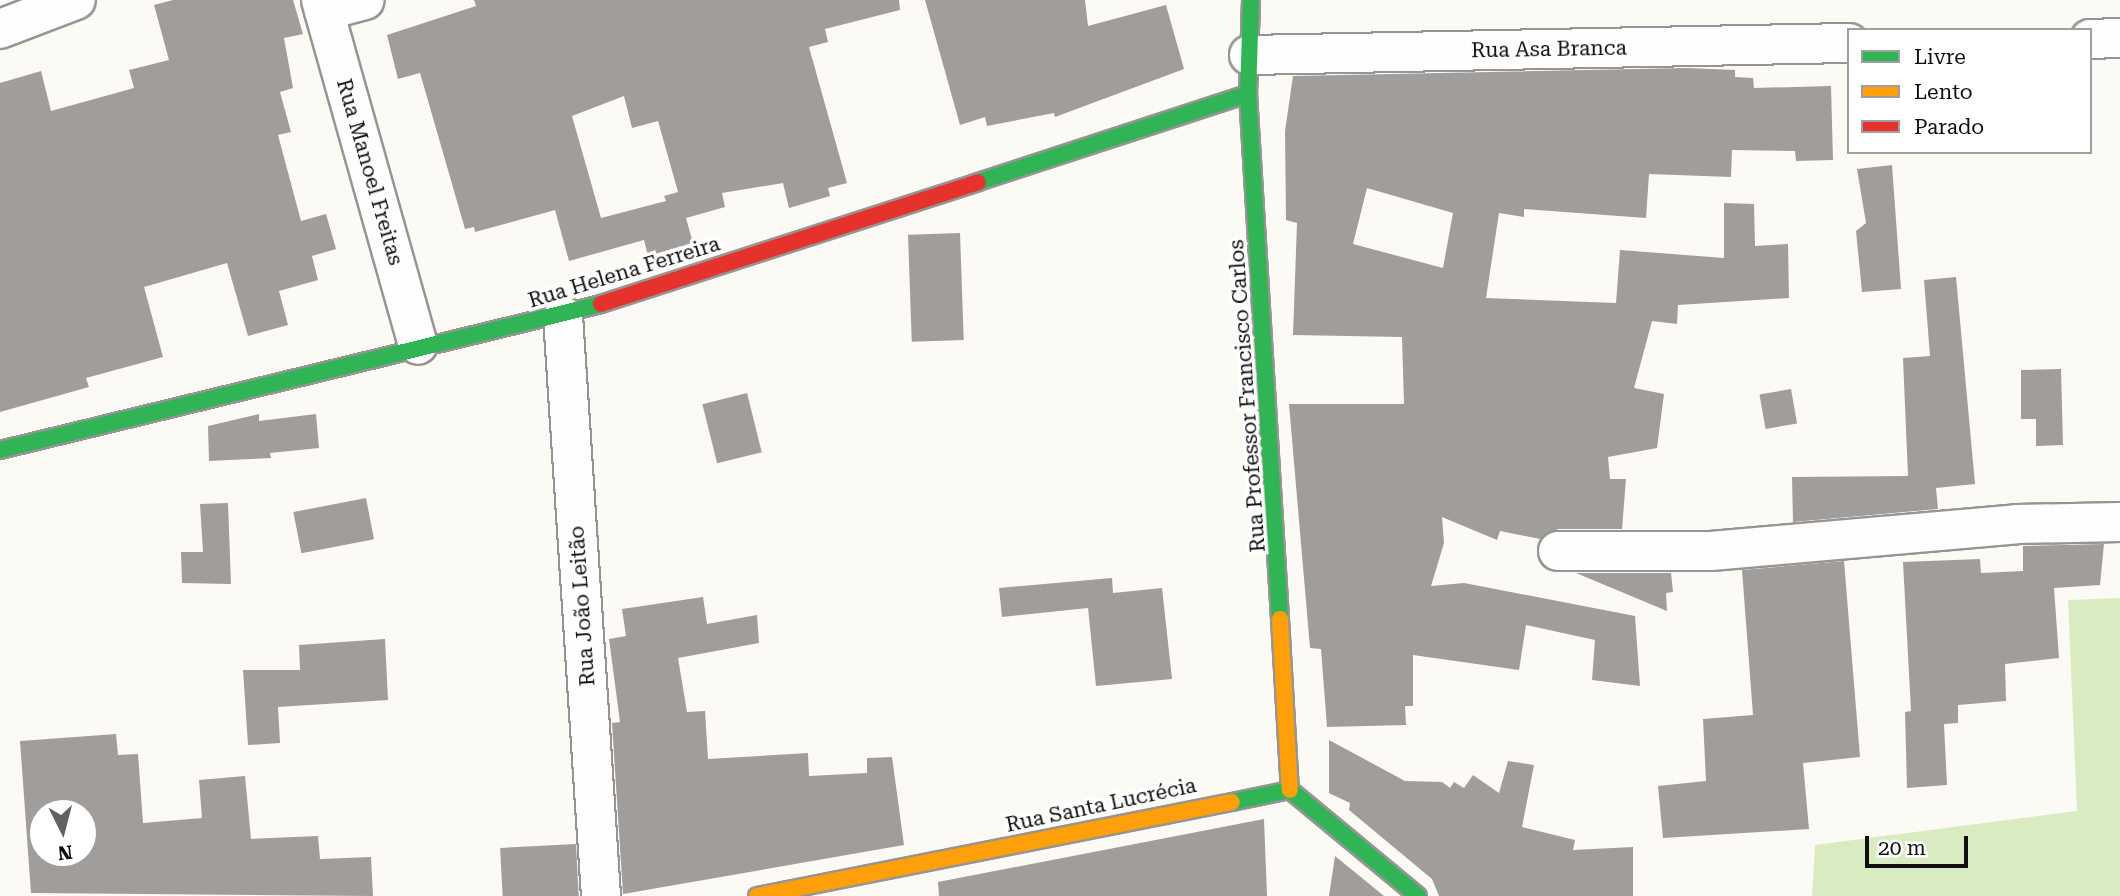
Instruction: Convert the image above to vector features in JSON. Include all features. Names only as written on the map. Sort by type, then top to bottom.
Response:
[{"type":"street","points":[[0,29],[76,0]]},
{"type":"street","points":[[323,6],[365,0]]},
{"type":"street","name":"Rua Professor Francisco Carlos","points":[[1251,0],[1248,94],[1290,790]]},
{"type":"street","name":"Rua Manoel Freitas","points":[[323,6],[418,345]]},
{"type":"street","points":[[2092,39],[2120,38]]},
{"type":"street","name":"Rua Asa Branca","points":[[1250,55],[1847,43]]},
{"type":"street","name":"Rua Helena Ferreira","points":[[0,450],[418,345],[563,316],[1248,94]]},
{"type":"street","name":"Rua João Leitão","points":[[563,316],[601,896]]},
{"type":"street","points":[[1558,551],[1711,551],[2017,524],[2120,522]]},
{"type":"street","points":[[1290,790],[1418,896]]},
{"type":"street","name":"Rua Santa Lucrécia","points":[[757,896],[1290,790]]},
{"type":"green space","points":[[2120,598],[2120,896],[1812,896],[1815,845],[2077,811],[2068,600]]},
{"type":"building","points":[[173,0],[293,0],[303,34],[284,38],[293,88],[280,92],[291,132],[278,135],[301,221],[326,214],[336,249],[312,256],[318,280],[279,291],[288,325],[248,336],[227,263],[144,287],[163,357],[86,378],[89,387],[0,412],[0,83],[41,71],[51,111],[134,88],[129,70],[169,60],[154,5]]},
{"type":"building","points":[[474,0],[899,0],[900,10],[825,29],[828,42],[809,47],[847,183],[828,188],[830,196],[789,208],[783,183],[722,193],[725,207],[686,218],[693,243],[648,256],[644,240],[569,261],[555,210],[475,232],[474,227],[465,229],[420,73],[398,79],[387,35],[476,6]],"holes":[[[624,96],[632,128],[658,121],[678,192],[664,196],[666,201],[601,218],[572,116]]]},
{"type":"building","points":[[925,0],[1085,0],[1088,26],[1166,5],[1184,69],[1055,117],[1054,113],[987,126],[985,117],[960,125]]},
{"type":"building","points":[[1687,68],[1735,70],[1735,77],[1753,78],[1754,88],[1831,86],[1833,160],[1796,161],[1795,151],[1732,150],[1731,177],[1649,174],[1646,218],[1524,209],[1524,217],[1499,213],[1486,298],[1616,303],[1620,250],[1724,258],[1724,203],[1754,204],[1755,246],[1788,244],[1789,298],[1678,305],[1677,324],[1652,321],[1634,388],[1664,394],[1657,448],[1608,457],[1610,479],[1626,479],[1622,529],[1558,529],[1540,539],[1500,531],[1497,540],[1442,517],[1444,543],[1431,586],[1464,583],[1635,616],[1640,686],[1592,680],[1595,640],[1526,625],[1519,670],[1413,655],[1413,706],[1405,706],[1406,725],[1327,727],[1321,649],[1310,648],[1289,404],[1404,404],[1402,337],[1293,335],[1297,223],[1286,220],[1285,131],[1293,76]],"holes":[[[1367,188],[1453,213],[1443,268],[1353,244]]]},
{"type":"building","points":[[1892,165],[1901,289],[1862,292],[1856,231],[1866,223],[1857,169]]},
{"type":"building","points":[[960,233],[964,340],[912,342],[908,235]]},
{"type":"building","points":[[1956,277],[1975,484],[1936,488],[1938,509],[1793,522],[1792,477],[1908,476],[1903,358],[1930,356],[1924,280]]},
{"type":"building","points":[[2061,369],[2063,445],[2036,446],[2036,419],[2021,419],[2021,370]]},
{"type":"building","points":[[1791,389],[1797,423],[1766,429],[1759,395]]},
{"type":"building","points":[[747,393],[762,452],[717,463],[702,404]]},
{"type":"building","points":[[259,414],[259,421],[316,414],[319,448],[270,453],[271,458],[209,461],[208,426]]},
{"type":"building","points":[[366,498],[374,539],[301,553],[293,512]]},
{"type":"building","points":[[228,503],[231,584],[182,583],[181,552],[203,552],[200,504]]},
{"type":"building","points":[[2104,544],[2100,585],[2054,588],[2059,658],[2005,664],[2006,701],[1958,705],[1958,723],[1944,724],[1947,785],[1907,788],[1905,712],[1911,711],[1903,562],[1980,559],[1981,573],[2023,571],[2023,546]]},
{"type":"building","points":[[1844,561],[1860,757],[1803,763],[1809,829],[1663,838],[1658,786],[1706,781],[1703,719],[1753,715],[1742,570]]},
{"type":"building","points":[[1576,573],[1671,573],[1673,592],[1666,593],[1667,611]]},
{"type":"building","points":[[1112,578],[1113,593],[1162,588],[1172,679],[1096,686],[1088,608],[1002,617],[999,588]]},
{"type":"building","points":[[703,597],[707,624],[757,615],[759,643],[678,658],[687,712],[705,711],[708,759],[808,753],[809,776],[867,773],[867,758],[892,757],[904,845],[623,894],[612,723],[620,722],[609,639],[626,636],[622,609]]},
{"type":"building","points":[[385,639],[388,700],[278,707],[280,743],[248,745],[243,670],[300,670],[299,645]]},
{"type":"building","points":[[116,734],[118,755],[138,754],[143,823],[202,818],[199,780],[245,776],[251,839],[318,836],[320,859],[371,857],[373,896],[31,893],[29,868],[98,868],[98,798],[28,798],[28,852],[20,741]]},
{"type":"building","points":[[1329,740],[1405,781],[1442,782],[1450,788],[1454,782],[1464,788],[1473,775],[1499,793],[1508,761],[1534,765],[1522,827],[1575,840],[1573,850],[1633,847],[1633,896],[1439,896],[1432,879],[1349,810],[1350,803],[1329,793]]},
{"type":"building","points":[[1264,819],[1267,896],[939,896],[938,882]]},
{"type":"building","points":[[576,844],[579,896],[503,896],[500,848]]},
{"type":"building","points":[[1335,856],[1384,896],[1329,896]]},
{"type":"traffic: fast","points":[[1251,0],[1248,94],[1280,619]]},
{"type":"traffic: fast","points":[[978,182],[1248,94]]},
{"type":"traffic: fast","points":[[0,450],[601,304]]},
{"type":"traffic: fast","points":[[1232,802],[1290,790],[1418,896]]},
{"type":"traffic: slow","points":[[1280,619],[1290,790]]},
{"type":"traffic: slow","points":[[757,896],[1232,802]]},
{"type":"traffic: jam","points":[[601,304],[978,182]]}]
